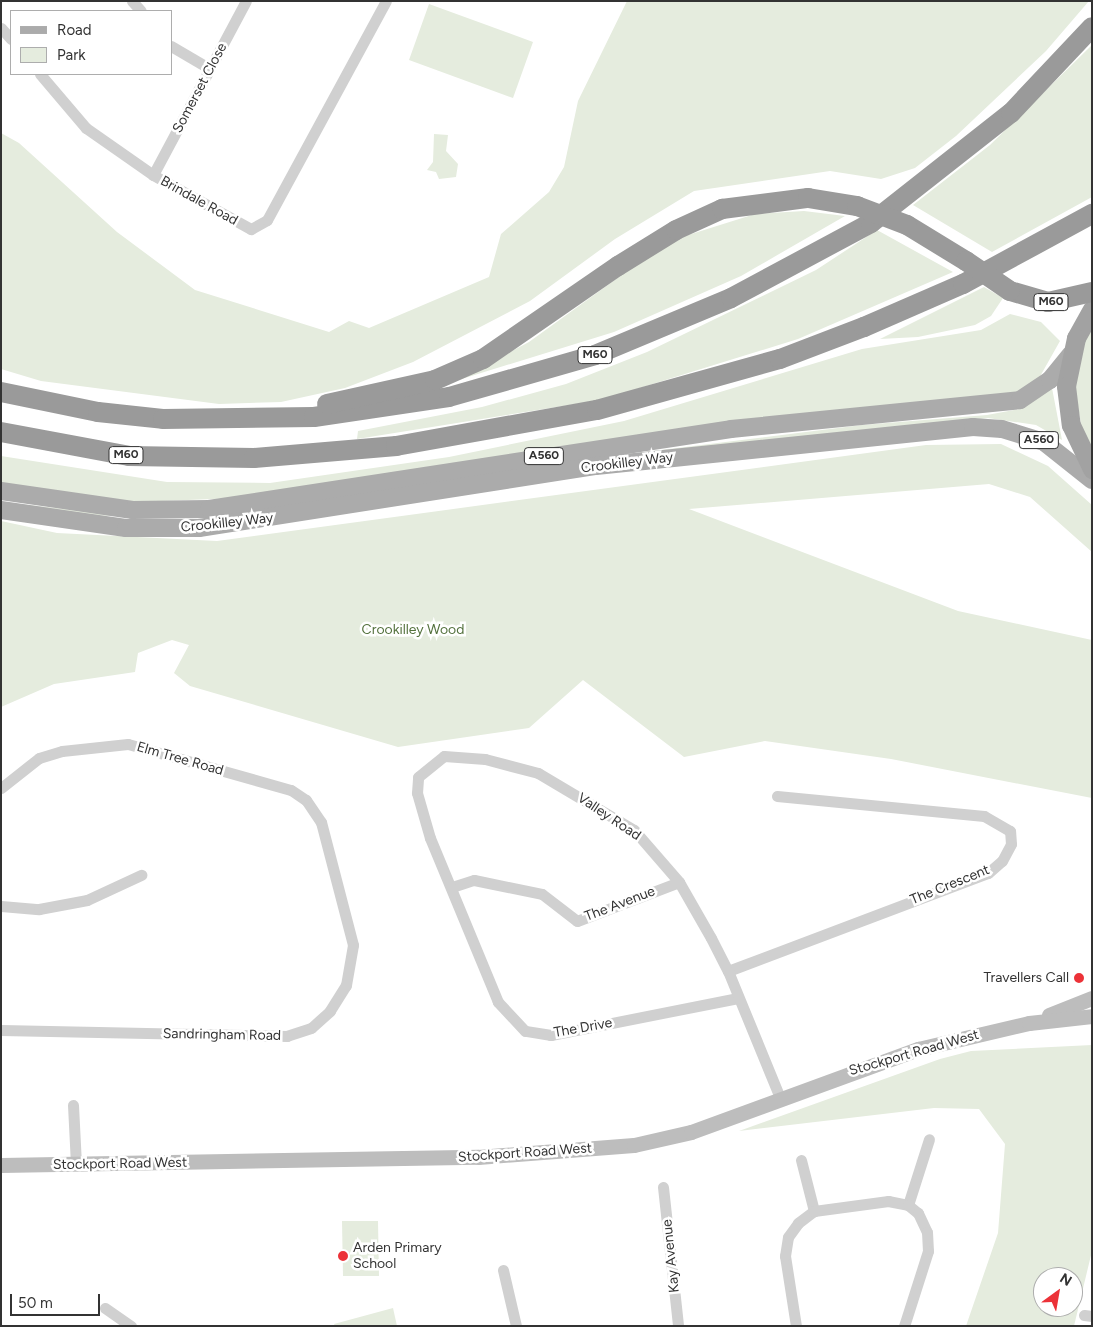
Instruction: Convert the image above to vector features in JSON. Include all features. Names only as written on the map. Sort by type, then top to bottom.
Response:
[{"type":"highway","name":"M60","points":[[1,392],[98,412],[164,419],[293,418],[383,410],[449,397],[595,355],[731,298],[870,223],[942,171],[1011,113],[1092,27]]},
{"type":"highway","name":"M60","points":[[293,418],[314,407],[435,380],[483,358],[627,261],[722,209],[808,198],[857,206],[907,225],[966,261],[1010,291],[1048,302],[1092,292]]},
{"type":"highway","name":"M60","points":[[1,432],[129,456],[254,458],[396,446],[597,410],[780,359],[864,327],[963,284],[1092,214]]},
{"type":"highway","name":"A560","points":[[1092,309],[1071,354],[1066,386],[1071,425],[1092,469]]},
{"type":"main road","name":"Crookilley Way","points":[[1,491],[133,510],[210,509],[731,429],[1020,400],[1050,380],[1071,354]]},
{"type":"main road","name":"Crookilley Way","points":[[1,510],[126,528],[199,528],[596,466],[973,427],[1002,429],[1044,442],[1092,480]]},
{"type":"main road","name":"Stockport Road West","points":[[1029,1023],[1092,998]]},
{"type":"main road","name":"Stockport Road West","points":[[1,1165],[478,1157],[616,1146],[691,1132],[918,1049],[1029,1023],[1092,1016]]},
{"type":"main road","name":"Stockport Road West","points":[[1029,1023],[1092,1026]]},
{"type":"street","name":"Somerset Close","points":[[153,176],[246,1]]},
{"type":"street","name":"Brindale Road","points":[[41,75],[86,128],[153,176],[251,229],[267,220],[386,1]]},
{"type":"street","points":[[1,28],[10,38]]},
{"type":"street","points":[[172,47],[210,69]]},
{"type":"street","name":"Elm Tree Road","points":[[1,788],[39,758],[62,751],[128,744],[292,790],[306,800]]},
{"type":"street","name":"Valley Road","points":[[428,764],[444,756],[485,759],[538,773],[634,830],[679,882],[728,971],[738,998]]},
{"type":"street","name":"The Drive","points":[[428,764],[418,777],[417,792],[430,838],[452,887],[498,1002],[525,1031],[551,1035],[738,998]]},
{"type":"street","name":"The Crescent","points":[[728,971],[988,873],[1002,861],[1011,844],[1010,831],[984,816],[777,796]]},
{"type":"street","name":"Sandringham Road","points":[[1,1030],[287,1036],[311,1028],[330,1011],[346,985],[354,945],[320,822],[306,800]]},
{"type":"street","points":[[1,906],[39,909],[87,900],[141,875]]},
{"type":"street","name":"The Avenue","points":[[452,887],[474,880],[542,894],[577,921],[679,882]]},
{"type":"street","points":[[738,998],[780,1098]]},
{"type":"street","points":[[73,1105],[76,1165]]},
{"type":"street","points":[[908,1205],[929,1139]]},
{"type":"street","points":[[802,1160],[814,1211]]},
{"type":"street","name":"Kay Avenue","points":[[663,1187],[678,1326]]},
{"type":"street","points":[[796,1326],[785,1256],[788,1237],[814,1211],[888,1201],[908,1205],[924,1222],[928,1251],[904,1326]]},
{"type":"street","points":[[503,1270],[516,1326]]},
{"type":"street","points":[[105,1308],[131,1326]]},
{"type":"green space","points":[[627,1],[1089,1],[1046,51],[956,136],[915,168],[881,179],[830,171],[694,191],[615,239],[530,301],[413,362],[345,388],[281,402],[219,404],[41,381],[1,369],[1,133],[19,143],[117,232],[195,290],[329,332],[349,321],[369,328],[489,277],[501,234],[549,192],[564,167],[578,101]]},
{"type":"green space","points":[[429,4],[533,42],[513,98],[409,60]]},
{"type":"green space","points":[[1092,45],[1092,197],[992,252],[913,205],[990,145]]},
{"type":"green space","points":[[434,134],[448,135],[446,151],[458,164],[456,177],[439,179],[436,172],[427,170],[433,162]]},
{"type":"green space","points":[[804,211],[845,216],[741,276],[614,332],[452,382],[529,342],[641,261],[685,236],[755,214]]},
{"type":"green space","points":[[877,230],[953,272],[798,339],[601,400],[357,439],[358,431],[482,407],[566,384],[647,352],[816,270]]},
{"type":"green space","points":[[984,287],[1003,298],[991,316],[975,325],[918,337],[880,339]]},
{"type":"green space","points":[[1010,314],[1041,322],[1060,341],[1038,380],[1013,394],[652,434],[238,498],[137,502],[1,485],[1,456],[167,482],[270,483],[449,457],[624,421],[862,349],[981,330]]},
{"type":"green space","points":[[1092,325],[1092,448],[1082,430],[1075,389],[1081,347]]},
{"type":"green space","points":[[1052,388],[1062,440],[1036,425],[988,418],[647,455],[259,513],[196,518],[79,515],[1,502],[130,516],[862,425],[987,415],[1020,409]]},
{"type":"green space","name":"Crookilley Wood","points":[[1001,444],[1048,466],[1092,505],[1092,552],[1030,497],[989,484],[689,509],[958,611],[1092,640],[1092,798],[891,759],[765,741],[684,757],[583,680],[529,728],[398,747],[190,686],[174,673],[189,645],[172,640],[138,653],[135,672],[54,684],[1,707],[1,521],[57,533],[217,541],[926,445]]},
{"type":"green space","points":[[1092,1045],[1092,1251],[1083,1288],[1083,1267],[1033,1267],[1033,1317],[1076,1317],[1074,1326],[966,1326],[998,1233],[1005,1144],[979,1109],[934,1108],[739,1131],[940,1059],[971,1051]]},
{"type":"green space","points":[[342,1221],[378,1221],[379,1276],[343,1276]]},
{"type":"green space","points":[[393,1308],[397,1326],[335,1326],[334,1324]]},
{"type":"place","name":"Travellers Call","points":[[1079,978]]},
{"type":"place","name":"Arden Primary School","points":[[343,1256]]}]
